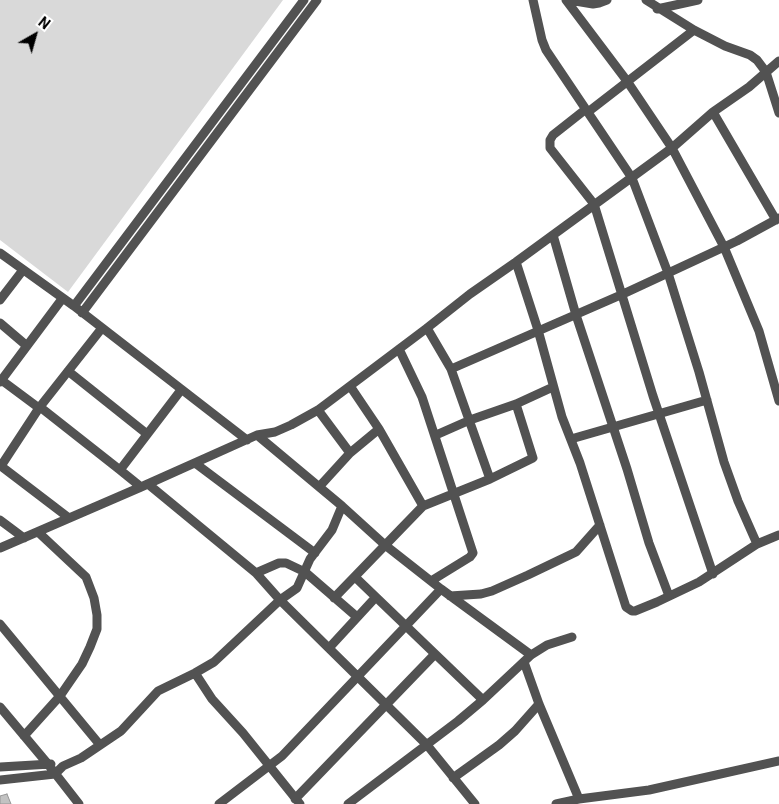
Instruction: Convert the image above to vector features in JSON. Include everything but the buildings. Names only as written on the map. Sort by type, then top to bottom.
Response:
[{"type":"street","points":[[74,306],[304,0]]},
{"type":"street","points":[[82,313],[317,0]]},
{"type":"street","points":[[533,0],[546,50],[632,178],[668,273],[727,470],[757,544]]},
{"type":"street","points":[[568,0],[593,4],[607,0]]},
{"type":"street","points":[[568,0],[627,81],[672,148],[724,247],[759,332],[779,402]]},
{"type":"street","points":[[645,0],[694,30],[725,46],[750,55],[762,65],[779,113]]},
{"type":"street","points":[[657,9],[698,0]]},
{"type":"street","points":[[694,30],[553,135],[550,143],[553,154],[594,204],[659,415],[713,574]]},
{"type":"street","points":[[0,548],[145,486],[257,435],[275,432],[318,410],[477,288],[516,262],[672,148],[713,112],[749,87],[779,62]]},
{"type":"street","points":[[451,369],[623,294],[724,247],[777,219],[713,112]]},
{"type":"street","points":[[553,235],[612,428],[627,469],[649,542],[669,596]]},
{"type":"street","points":[[0,253],[74,306],[247,440]]},
{"type":"street","points":[[516,262],[538,330],[553,387],[580,463],[626,607],[635,611],[669,596],[713,574],[757,544],[779,535]]},
{"type":"street","points":[[0,300],[23,270]]},
{"type":"street","points":[[62,298],[0,381],[40,408],[120,470],[145,486],[256,573],[280,600],[427,745],[475,804]]},
{"type":"street","points":[[0,323],[27,346]]},
{"type":"street","points":[[69,518],[1,466],[40,408],[102,328]]},
{"type":"street","points":[[427,328],[451,369],[490,479]]},
{"type":"street","points":[[398,349],[412,373],[436,435],[473,553],[470,557],[431,582]]},
{"type":"street","points":[[68,371],[147,434]]},
{"type":"street","points":[[350,386],[378,429],[423,506]]},
{"type":"street","points":[[436,435],[470,420],[516,404],[553,387]]},
{"type":"street","points":[[120,470],[181,390]]},
{"type":"street","points":[[571,440],[707,400]]},
{"type":"street","points":[[334,598],[423,506],[490,479],[533,458],[516,404]]},
{"type":"street","points":[[318,410],[350,453]]},
{"type":"street","points":[[319,488],[350,453],[378,429]]},
{"type":"street","points":[[257,435],[431,582],[531,655]]},
{"type":"street","points":[[196,463],[315,553]]},
{"type":"street","points":[[0,780],[54,774],[121,732],[158,691],[214,662],[280,600],[294,592],[315,553],[332,530],[342,506]]},
{"type":"street","points":[[0,520],[24,538]]},
{"type":"street","points":[[450,596],[481,594],[528,575],[553,561],[576,552],[600,525]]},
{"type":"street","points":[[24,736],[60,696],[82,664],[97,629],[94,598],[86,577],[38,532]]},
{"type":"street","points":[[256,573],[282,562],[305,572],[357,617]]},
{"type":"street","points":[[354,577],[484,700]]},
{"type":"street","points":[[219,804],[282,756],[440,589]]},
{"type":"street","points":[[329,648],[375,598]]},
{"type":"street","points":[[0,624],[100,745]]},
{"type":"street","points":[[348,804],[484,700],[531,655],[547,645],[572,637]]},
{"type":"street","points":[[195,673],[212,700],[243,733],[298,801],[386,704],[435,654]]},
{"type":"street","points":[[524,662],[539,704],[579,798]]},
{"type":"street","points":[[453,778],[515,731],[539,704]]},
{"type":"street","points":[[2,711],[79,804]]},
{"type":"street","points":[[556,804],[579,798],[649,790],[779,761]]},
{"type":"street","points":[[0,767],[47,763],[64,766]]},
{"type":"shaded area","points":[[0,0],[283,0],[68,292],[0,240]]}]
